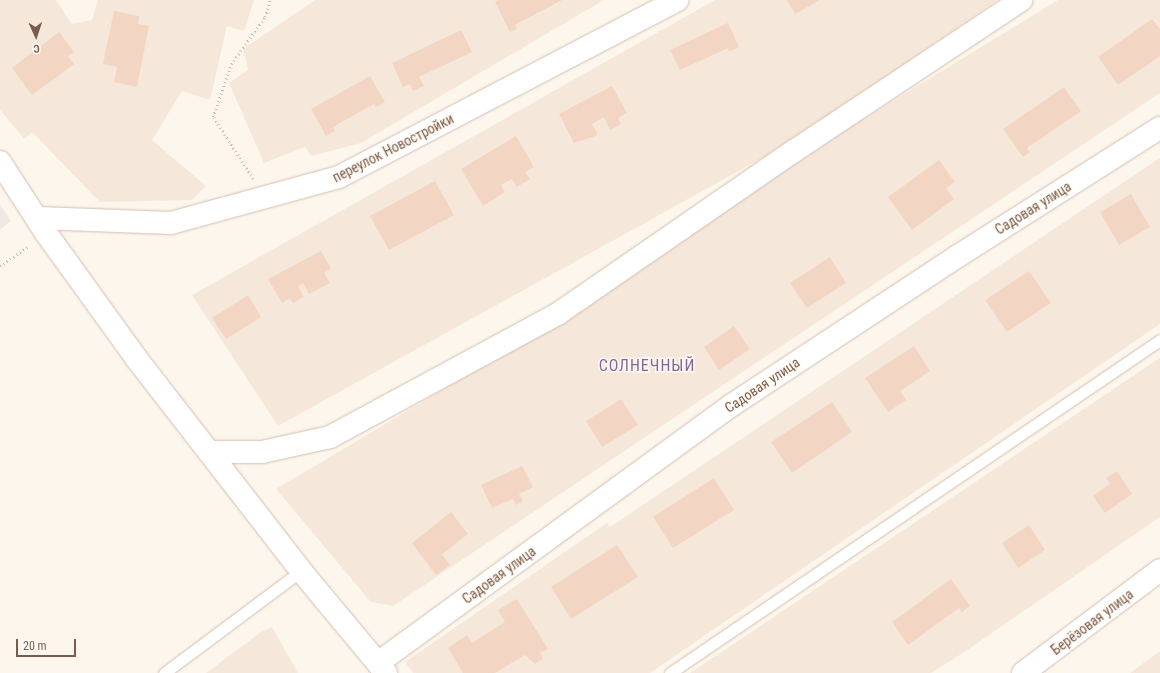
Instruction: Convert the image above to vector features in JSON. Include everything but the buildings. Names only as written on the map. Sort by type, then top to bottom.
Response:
[{"type":"street","name":"переулок Новостройки","points":[[42,226],[171,223],[267,199],[339,177],[678,0]]},
{"type":"street","points":[[209,452],[262,452],[330,437],[559,313],[794,151],[1021,0]]},
{"type":"street","name":"Садовая улица","points":[[382,668],[732,405],[958,256],[1160,128]]},
{"type":"street","points":[[0,162],[42,226],[136,358],[301,571],[382,668]]},
{"type":"street","name":"Берёзовая улица","points":[[1023,673],[1160,570]]},
{"type":"lane","points":[[670,673],[1160,340]]},
{"type":"lane","points":[[164,673],[301,571]]},
{"type":"path","points":[[267,199],[213,117],[231,64],[265,17],[270,0]]},
{"type":"path","points":[[0,266],[42,226]]},
{"type":"shaded area","points":[[0,0],[56,0],[72,24],[92,20],[98,0],[254,0],[244,31],[227,26],[210,100],[182,91],[152,140],[206,186],[192,200],[100,202],[32,132],[24,139],[0,110]]},
{"type":"shaded area","points":[[315,0],[604,0],[361,143],[311,156],[305,147],[264,163],[229,83],[248,70],[243,49]]},
{"type":"shaded area","points":[[715,0],[998,0],[784,146],[278,426],[192,295]]},
{"type":"shaded area","points":[[1058,0],[1160,0],[1160,93],[393,606],[371,602],[276,489],[589,303],[850,127]]},
{"type":"shaded area","points":[[1160,158],[1160,324],[650,673],[413,673],[405,662],[607,523],[610,527]]},
{"type":"shaded area","points":[[0,204],[11,221],[0,230]]},
{"type":"shaded area","points":[[1160,358],[1160,517],[963,653],[931,673],[690,673]]},
{"type":"shaded area","points":[[272,627],[298,673],[206,673],[261,632]]},
{"type":"shaded area","points":[[1160,651],[1160,673],[1130,673]]},
{"type":"district","name":"СОЛНЕЧНЫЙ","points":[[647,366]]}]
